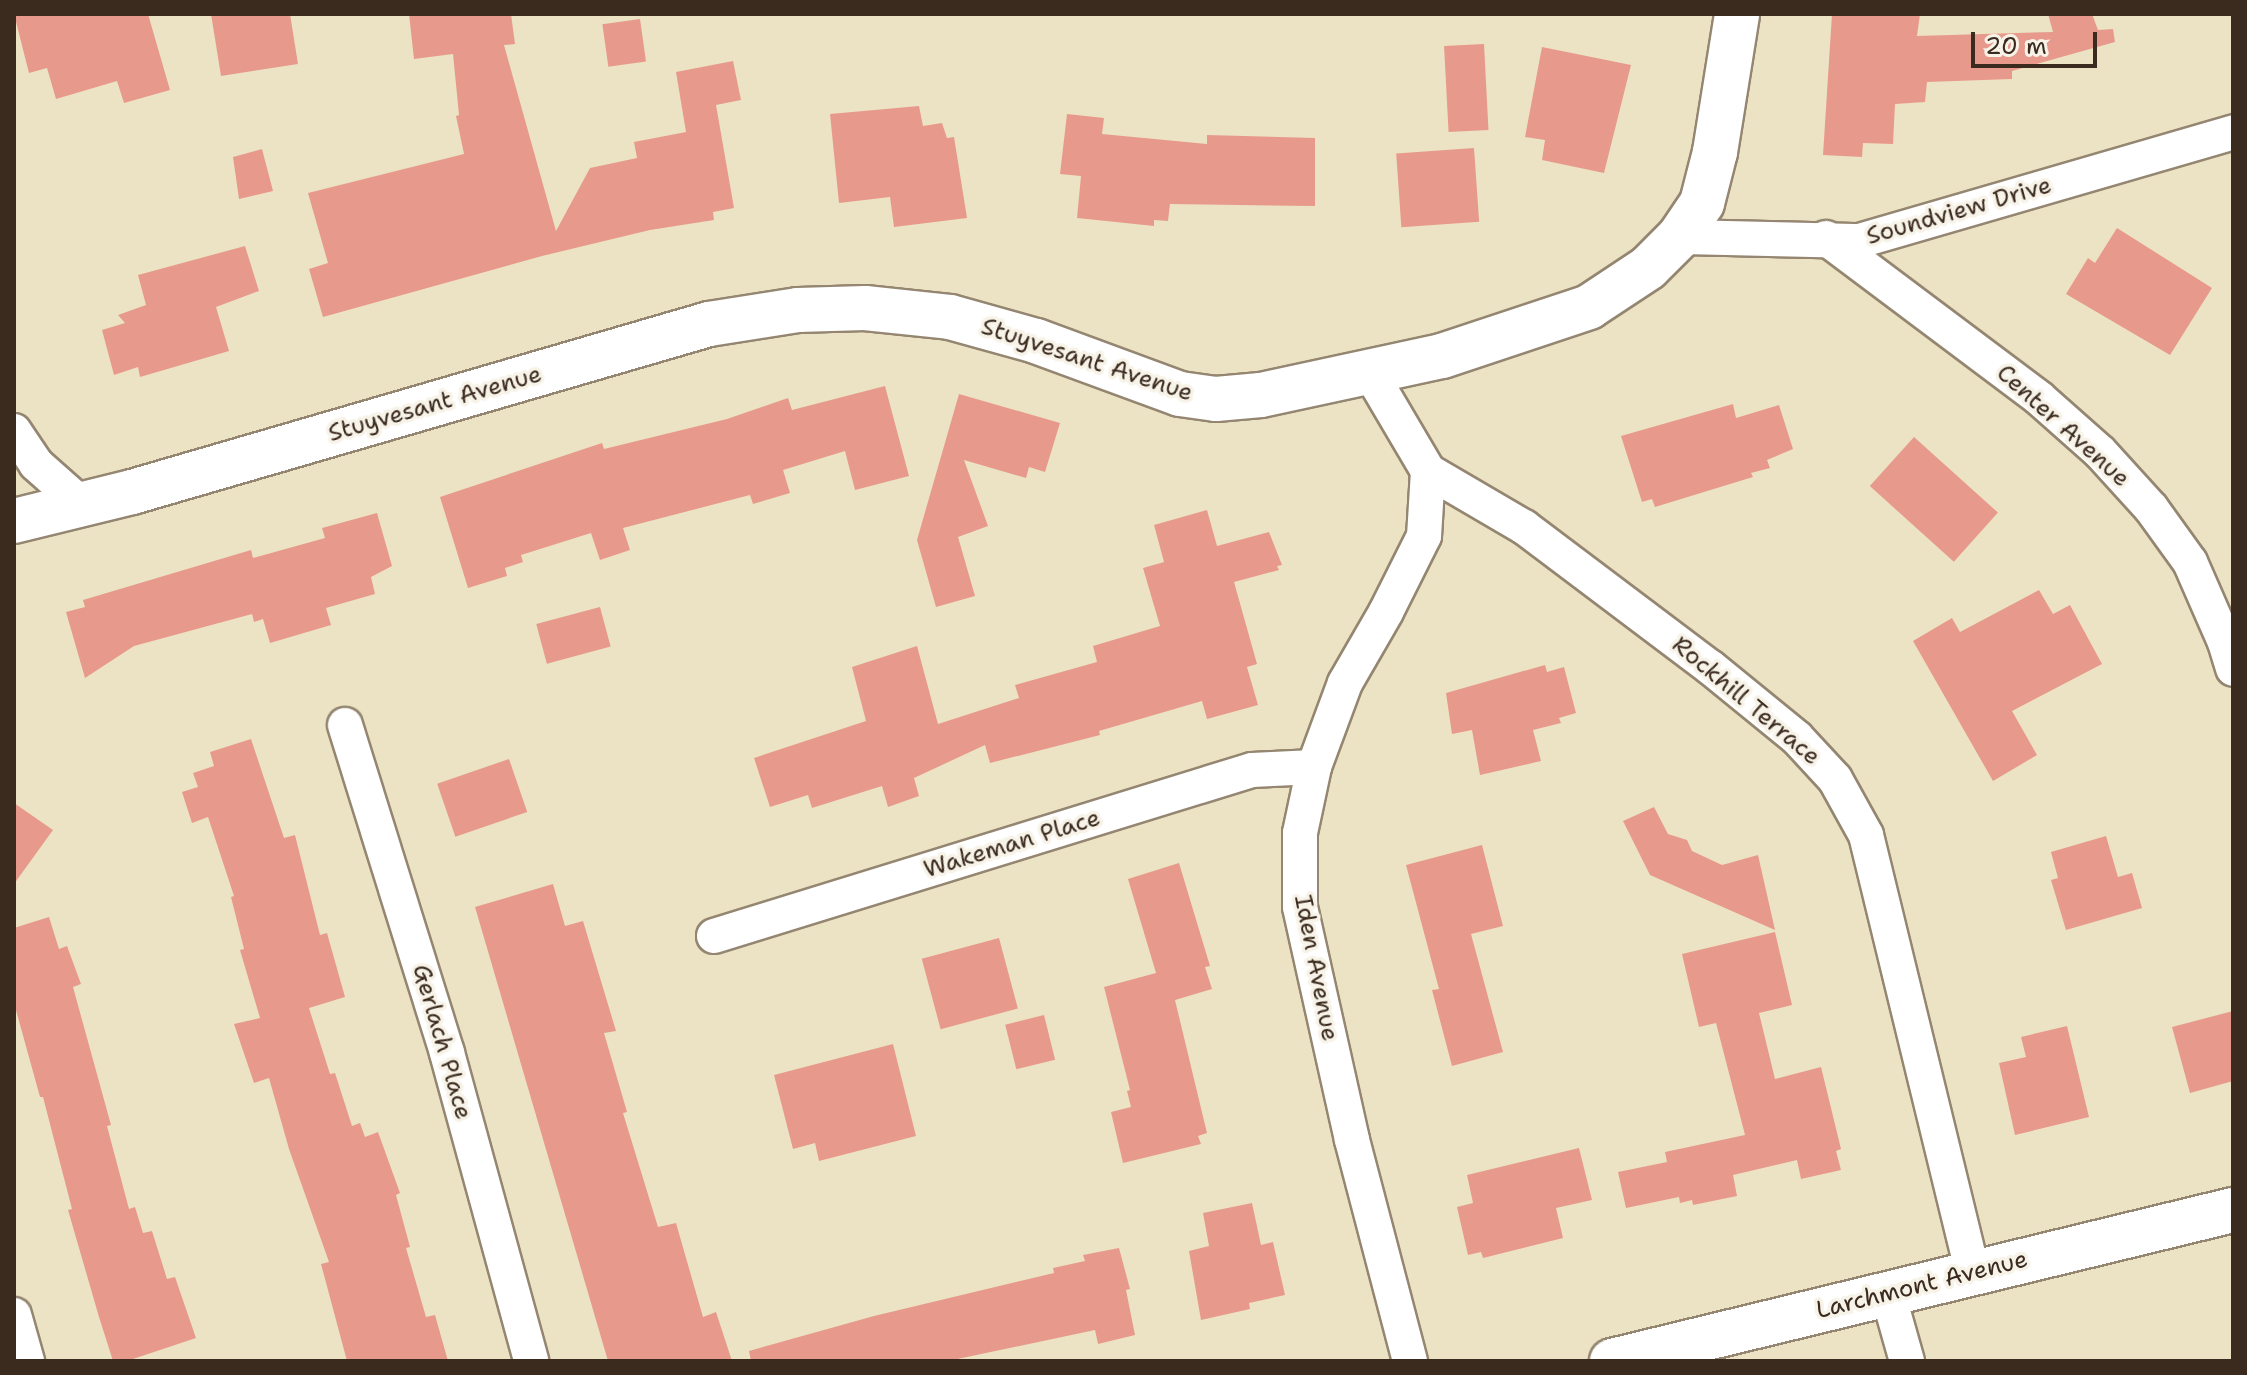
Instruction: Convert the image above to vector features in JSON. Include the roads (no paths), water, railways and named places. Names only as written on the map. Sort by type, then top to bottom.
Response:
[{"type":"street","name":"Stuyvesant Avenue","points":[[14,521],[709,324],[798,310],[865,308],[950,317],[1036,341],[1180,394],[1216,399],[1261,395],[1368,369],[1442,356],[1589,307],[1648,268],[1679,237],[1702,203],[1709,177],[1737,14]]},
{"type":"street","name":"Soundview Drive","points":[[1679,237],[1859,241],[2233,132]]},
{"type":"street","name":"Center Avenue","points":[[1826,238],[2039,398],[2100,452],[2151,508],[2190,562],[2225,642],[2233,669]]},
{"type":"street","points":[[1368,369],[1428,471]]},
{"type":"street","points":[[14,431],[36,464],[81,504]]},
{"type":"street","name":"Iden Avenue","points":[[1410,1361],[1352,1140],[1300,907],[1300,833],[1314,767],[1345,683],[1386,612],[1424,536],[1428,471]]},
{"type":"street","name":"Rockhill Terrace","points":[[1428,471],[1524,527],[1698,657],[1797,738],[1835,779],[1866,835],[1973,1273]]},
{"type":"street","name":"Gerlach Place","points":[[345,725],[447,1053],[531,1361]]},
{"type":"street","name":"Wakeman Place","points":[[714,936],[1252,770],[1314,767]]},
{"type":"street","name":"Larchmont Avenue","points":[[1612,1361],[2233,1210]]},
{"type":"street","points":[[1888,1294],[1907,1361]]},
{"type":"street","points":[[14,1315],[27,1361]]}]
